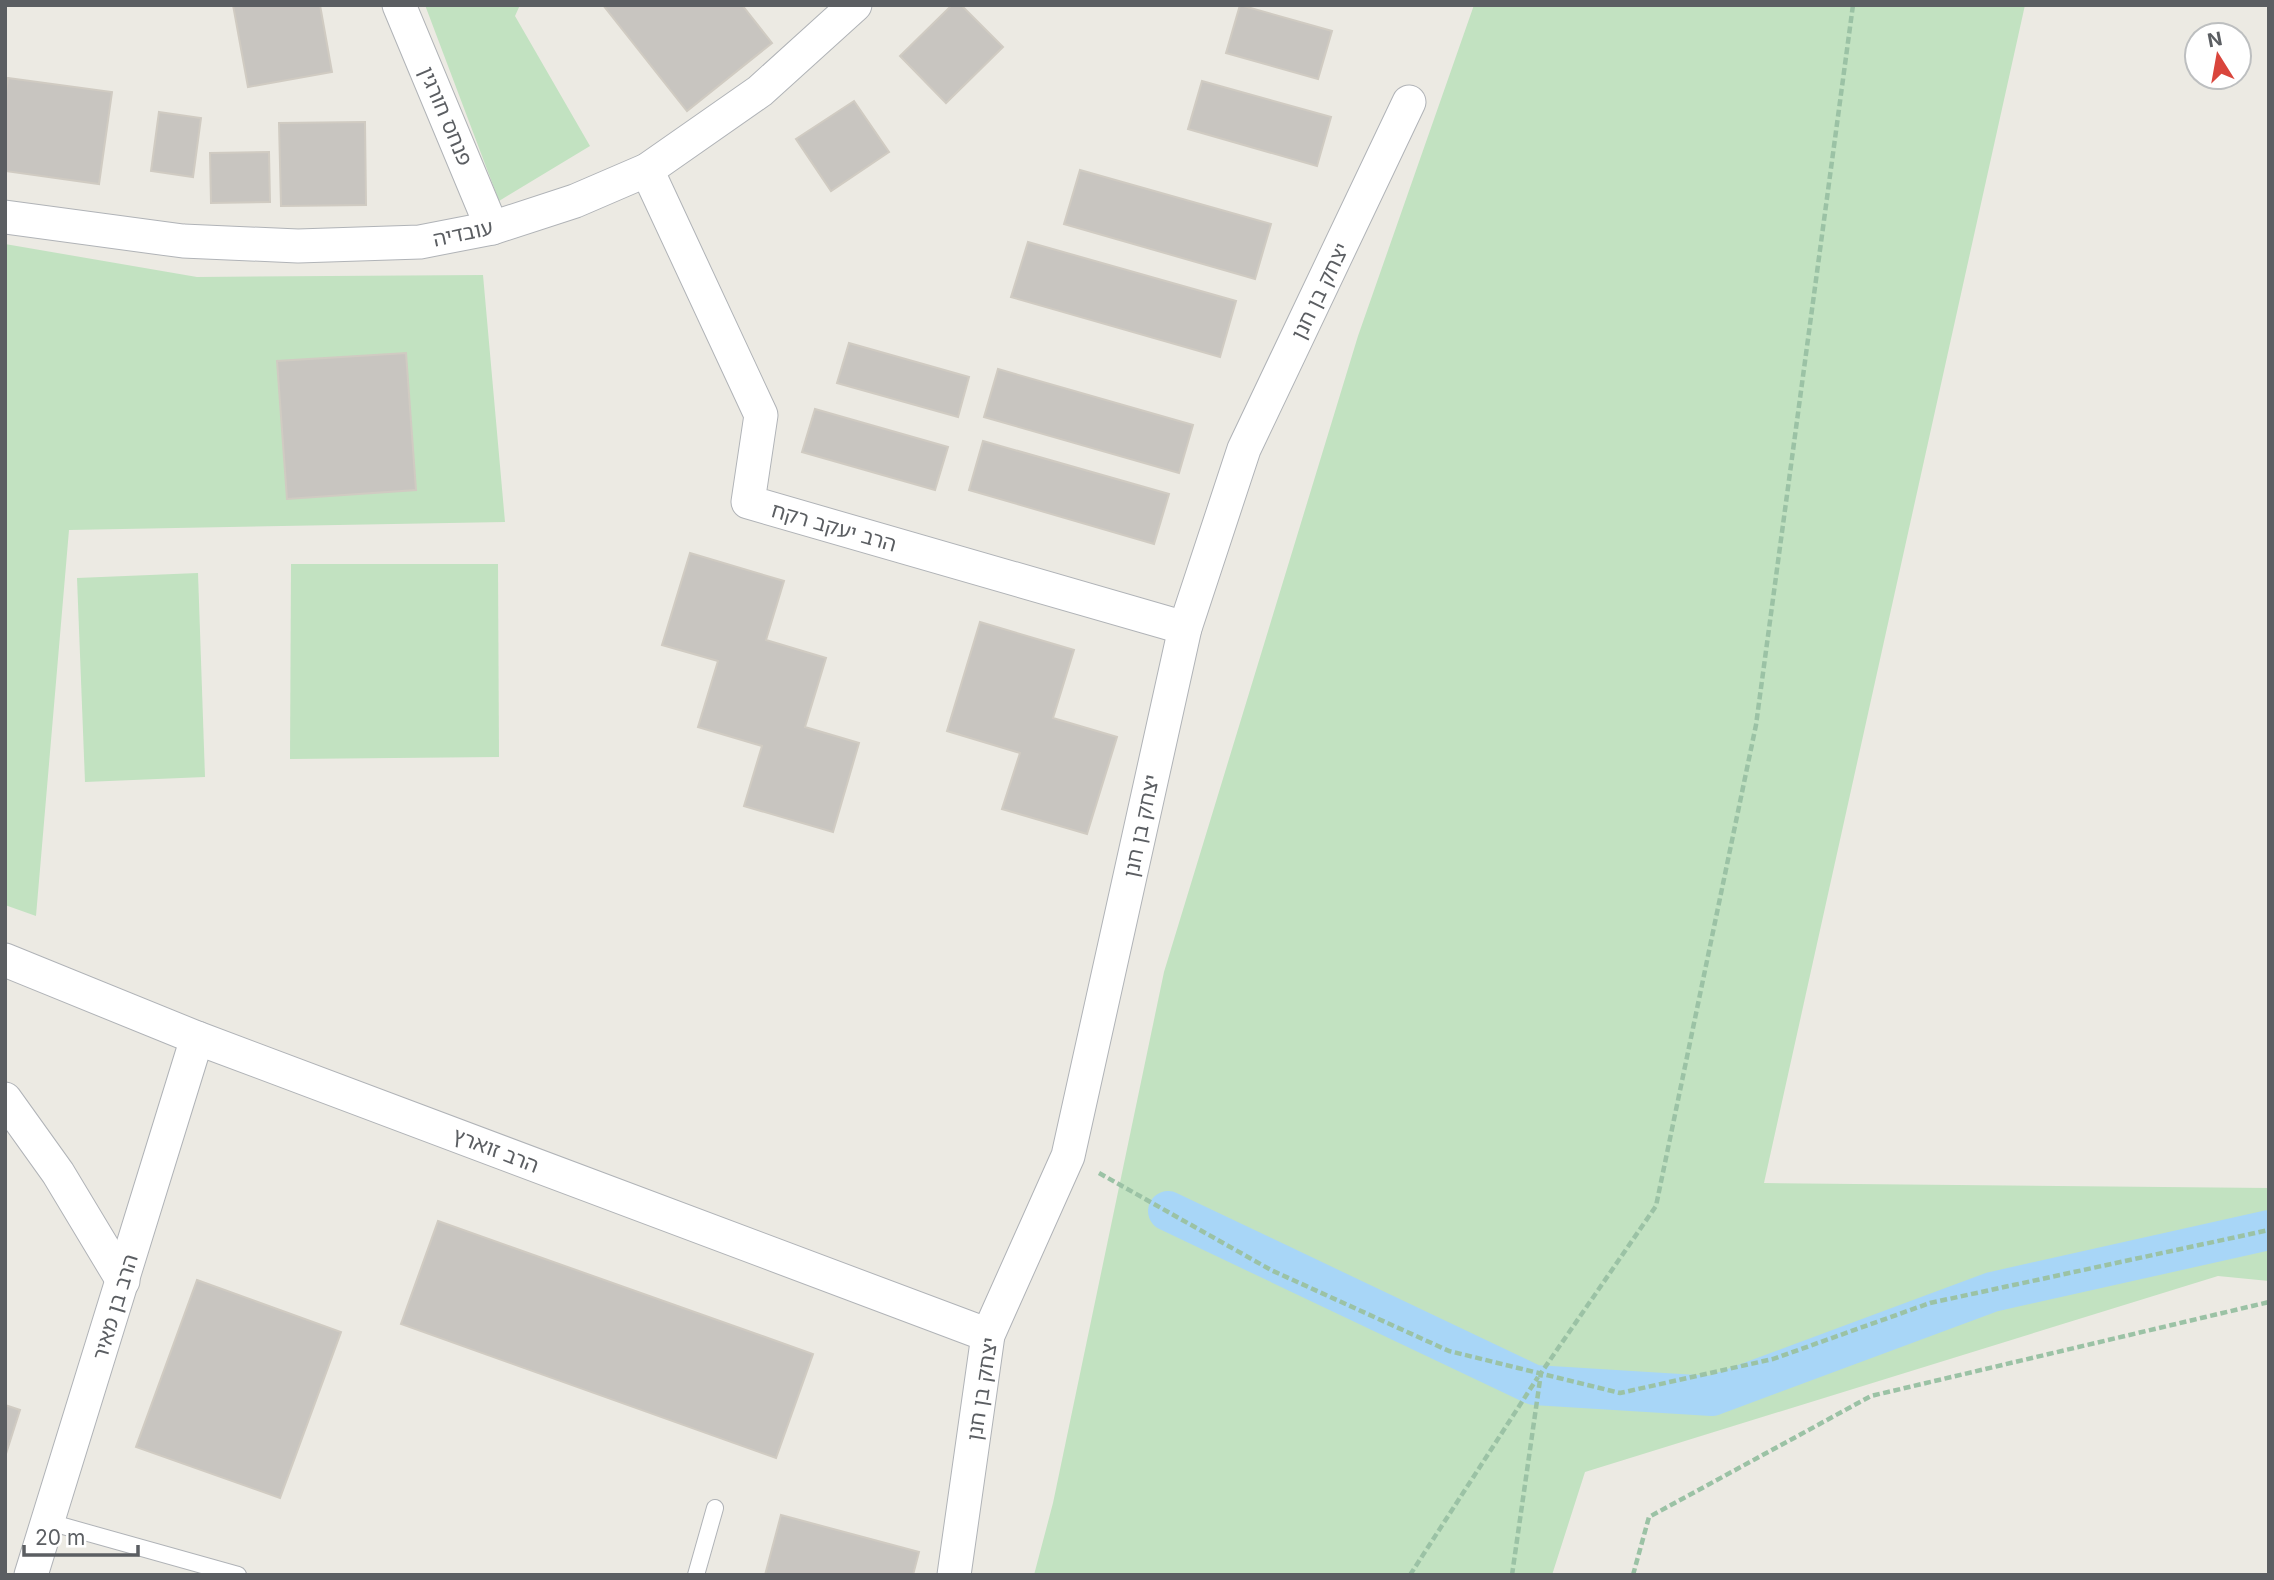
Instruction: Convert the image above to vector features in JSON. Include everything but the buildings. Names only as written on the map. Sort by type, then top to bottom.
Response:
[{"type":"street","name":"פנחס חורגין","points":[[398,5],[492,228]]},
{"type":"street","name":"עובדיה","points":[[5,217],[183,241],[298,246],[420,242],[492,228],[575,201],[647,170],[760,91],[855,5]]},
{"type":"street","name":"יצחק בן חנן","points":[[954,1575],[988,1335],[1068,1156],[1185,628],[1244,449],[1409,102]]},
{"type":"street","name":"הרב יעקב רקח","points":[[647,170],[761,415],[748,502],[1185,628]]},
{"type":"street","name":"הרב זוארץ","points":[[5,960],[197,1038],[988,1335]]},
{"type":"street","name":"הרב בן מאיר","points":[[31,1575],[197,1038]]},
{"type":"street","points":[[5,1100],[58,1173],[123,1281]]},
{"type":"lane","points":[[696,1575],[715,1508]]},
{"type":"lane","points":[[49,1522],[238,1575]]},
{"type":"path","points":[[1410,1575],[1541,1373],[1656,1206],[1756,725],[1853,5]]},
{"type":"path","points":[[1068,1156],[1271,1270],[1449,1351],[1620,1393],[1773,1359],[1930,1303],[2269,1230]]},
{"type":"path","points":[[1633,1575],[1649,1517],[1871,1396],[2269,1302]]},
{"type":"path","points":[[1512,1575],[1541,1373]]},
{"type":"green space","points":[[425,5],[520,5],[515,16],[590,146],[499,201]]},
{"type":"green space","points":[[1474,5],[2025,5],[1764,1183],[2269,1188],[2269,1281],[2218,1276],[1585,1472],[1552,1575],[1034,1575],[1053,1503],[1164,972],[1358,336]]},
{"type":"green space","points":[[5,244],[197,277],[483,275],[505,522],[69,530],[36,916],[5,905]]},
{"type":"green space","points":[[291,564],[498,564],[499,757],[290,759]]},
{"type":"green space","points":[[198,573],[205,777],[85,782],[77,578]]},
{"type":"waterway","points":[[1168,1211],[1534,1385],[1712,1396],[1992,1292],[2269,1230]]}]
